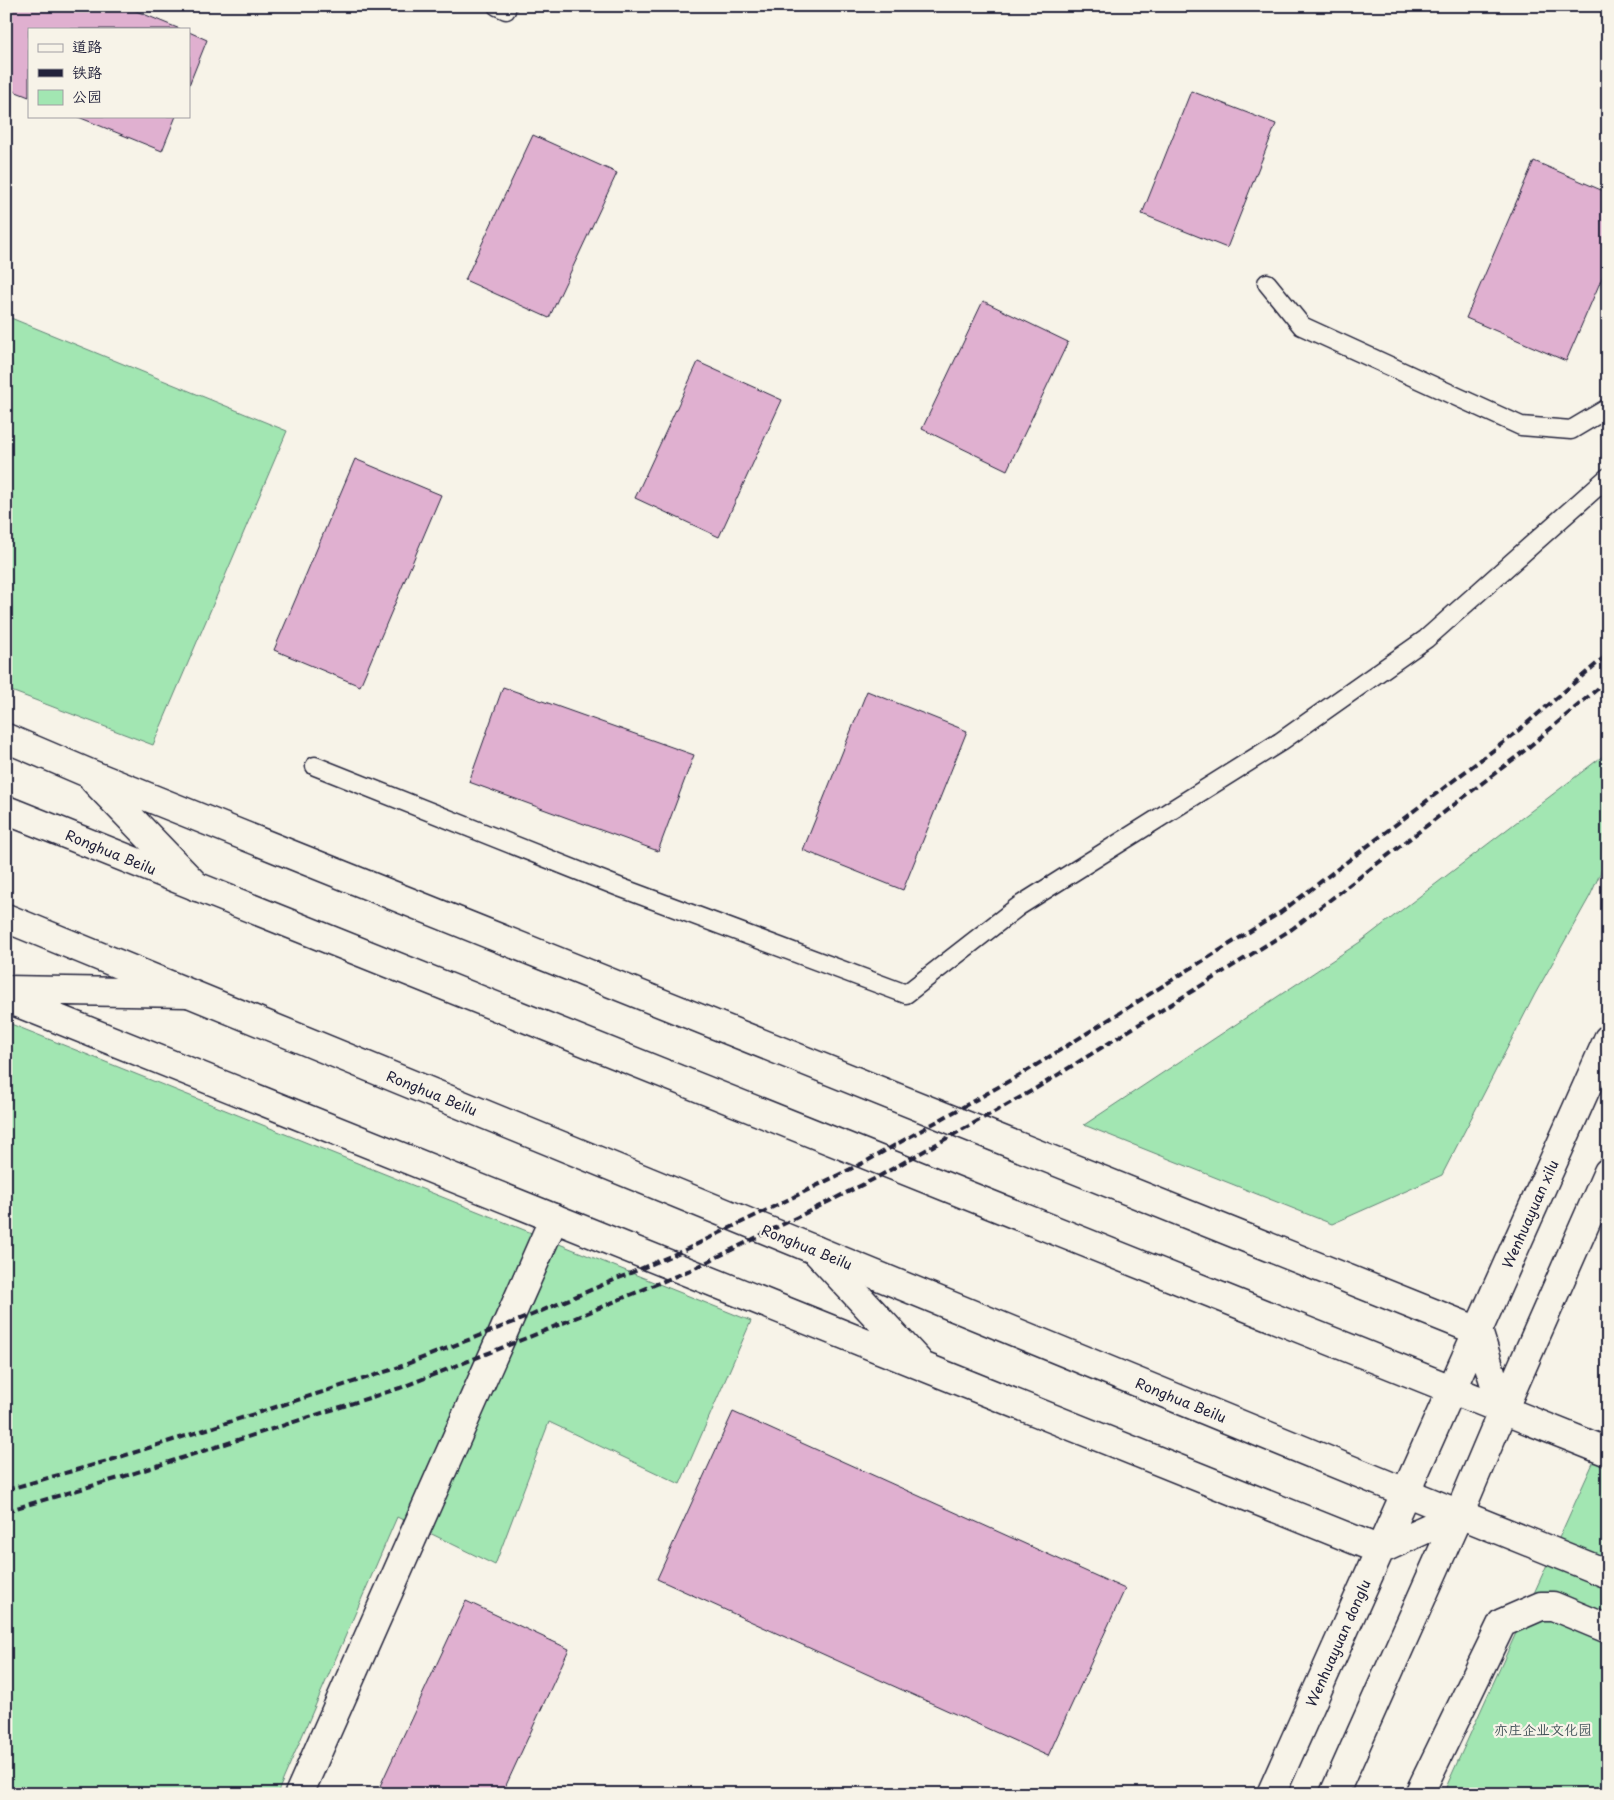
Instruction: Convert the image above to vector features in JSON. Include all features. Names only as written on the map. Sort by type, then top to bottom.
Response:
[{"type":"main road","points":[[6,738],[88,773],[1478,1331],[1503,1410]]},
{"type":"main road","points":[[88,773],[197,886]]},
{"type":"main road","name":"Ronghua Beilu","points":[[6,810],[1608,1452]]},
{"type":"main road","name":"Ronghua Beilu","points":[[6,918],[1608,1574]]},
{"type":"main road","points":[[6,990],[188,993]]},
{"type":"main road","points":[[6,998],[1380,1550],[1459,1514]]},
{"type":"main road","name":"Wenhuayuan xilu","points":[[1405,1492],[1608,1039]]},
{"type":"main road","points":[[1334,1794],[1459,1514],[1608,1172]]},
{"type":"main road","points":[[298,1794],[554,1218]]},
{"type":"main road","points":[[815,1250],[923,1366]]},
{"type":"main road","name":"Wenhuayuan donglu","points":[[1271,1794],[1405,1492]]},
{"type":"main road","points":[[1419,1794],[1502,1623],[1541,1606],[1554,1606],[1608,1629]]},
{"type":"lane","points":[[1267,283],[1302,326],[1521,426],[1571,430],[1608,408]]},
{"type":"lane","points":[[315,766],[620,887],[906,994],[1019,906],[1280,742],[1426,639],[1608,477]]},
{"type":"green space","points":[[6,316],[287,431],[153,745],[6,689]]},
{"type":"green space","points":[[1608,752],[1608,856],[1590,896],[1535,994],[1442,1175],[1332,1224],[1084,1125],[1360,942]]},
{"type":"green space","points":[[6,1022],[751,1321],[680,1484],[549,1422],[495,1565],[397,1517],[277,1794],[6,1794]]},
{"type":"green space","name":"亦庄企业文化园","points":[[1608,1430],[1608,1794],[1443,1794]]},
{"type":"building","points":[[6,6],[124,6],[178,28],[28,28],[28,97],[6,88]]},
{"type":"building","points":[[190,32],[207,40],[190,82]]},
{"type":"building","points":[[1191,91],[1276,124],[1227,248],[1142,214]]},
{"type":"building","points":[[81,118],[175,118],[162,151]]},
{"type":"building","points":[[533,135],[617,173],[549,318],[465,280]]},
{"type":"building","points":[[1534,161],[1608,193],[1608,264],[1566,361],[1466,318]]},
{"type":"building","points":[[983,301],[1068,342],[1007,470],[922,429]]},
{"type":"building","points":[[698,362],[782,400],[719,537],[635,498]]},
{"type":"building","points":[[355,459],[441,495],[360,686],[274,650]]},
{"type":"building","points":[[503,687],[694,755],[658,851],[469,782]]},
{"type":"building","points":[[867,691],[967,731],[903,890],[803,850]]},
{"type":"building","points":[[733,1412],[1125,1589],[1048,1756],[657,1579]]},
{"type":"building","points":[[466,1601],[569,1649],[502,1794],[397,1794],[380,1786]]},
{"type":"railway","points":[[6,1490],[114,1459],[394,1369],[532,1315],[687,1249],[865,1162],[1025,1072],[1281,912],[1512,736],[1608,654]]},
{"type":"railway","points":[[6,1511],[119,1478],[400,1388],[695,1268],[874,1179],[1035,1089],[1292,929],[1524,751],[1608,680]]}]
